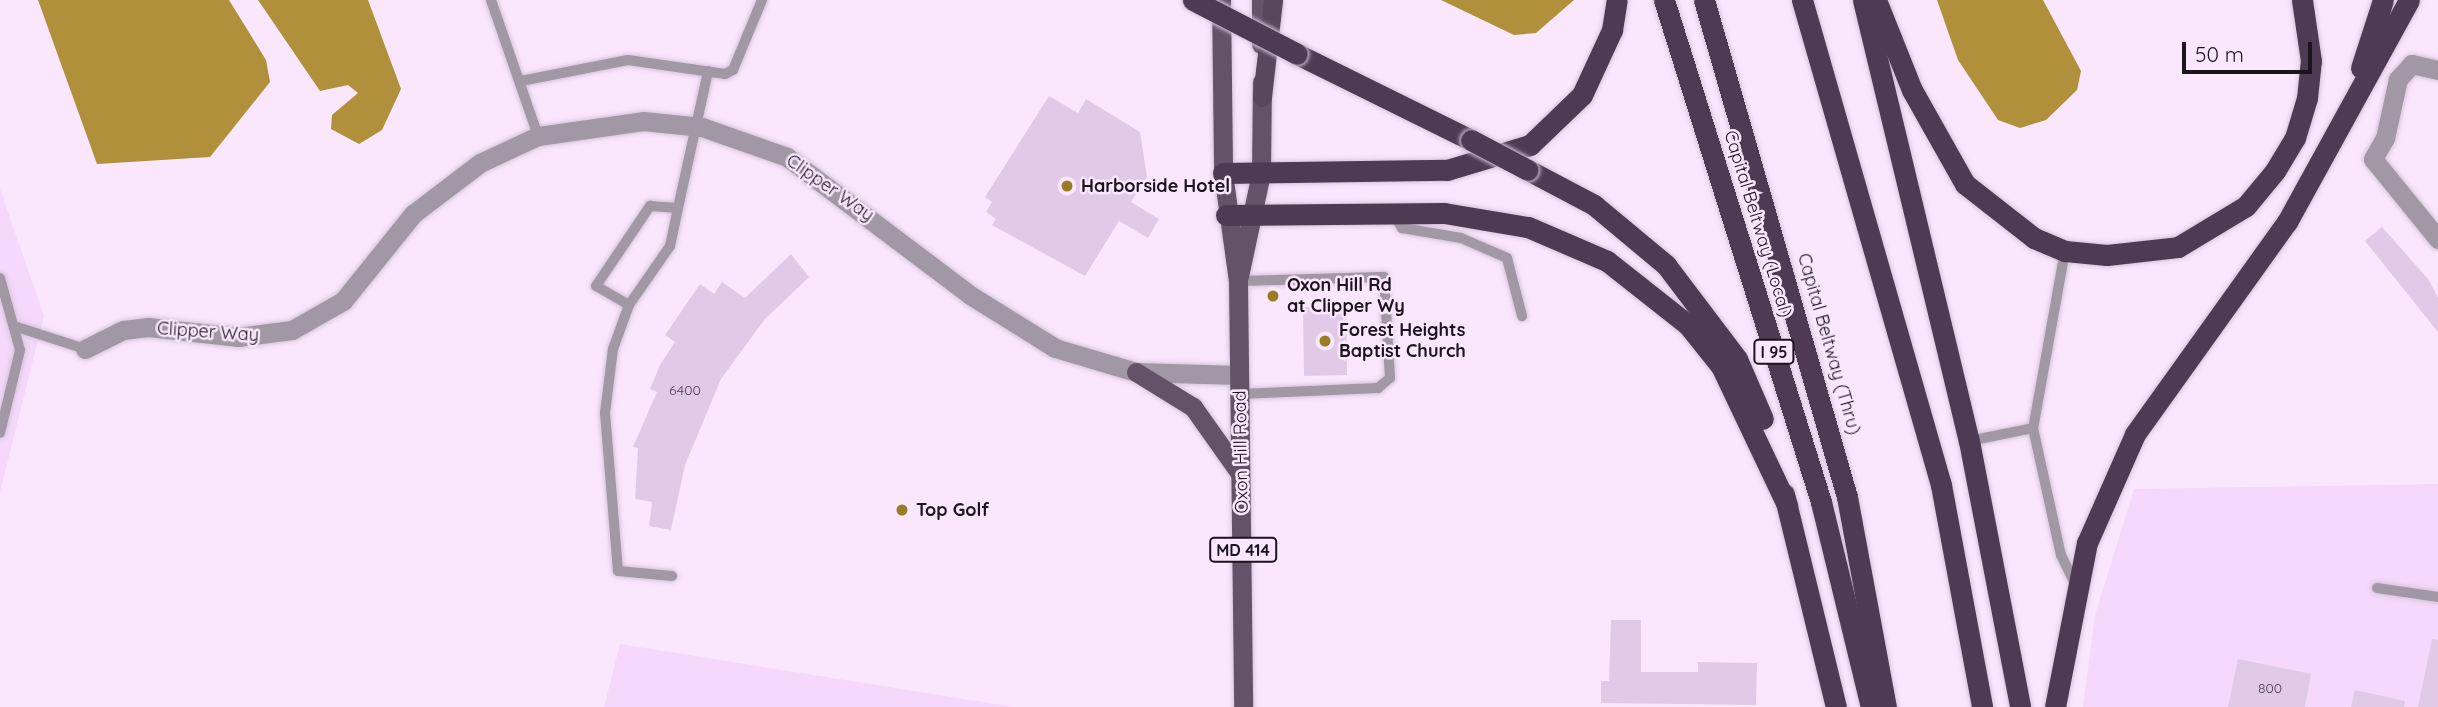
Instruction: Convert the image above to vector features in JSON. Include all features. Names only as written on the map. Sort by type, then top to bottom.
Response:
[{"type":"highway","points":[[1194,0],[1528,170],[1627,230],[1703,309],[1760,410],[1787,505],[1836,707]]},
{"type":"highway","points":[[1262,97],[1273,0]]},
{"type":"highway","points":[[1223,173],[1447,170],[1530,145],[1582,95],[1612,30],[1617,0]]},
{"type":"highway","name":"Capital Beltway (Local)","points":[[1664,0],[1821,502],[1871,707]]},
{"type":"highway","name":"Capital Beltway (Thru)","points":[[1704,0],[1844,485],[1886,707]]},
{"type":"highway","points":[[1802,0],[1941,485],[1982,707]]},
{"type":"highway","points":[[1863,0],[1969,442],[2020,707]]},
{"type":"highway","points":[[1876,0],[1912,90],[1965,184],[2001,217],[2065,251],[2107,255],[2178,247],[2246,206],[2295,138],[2307,98],[2311,61],[2302,0]]},
{"type":"highway","points":[[2317,169],[2383,0]]},
{"type":"highway","points":[[2054,707],[2075,584],[2104,496],[2134,434],[2173,374],[2253,272],[2317,169],[2399,24],[2409,0]]},
{"type":"highway","points":[[2399,24],[2424,0]]},
{"type":"highway","points":[[1226,215],[1391,211],[1528,228],[1607,261],[1647,287],[1721,366],[1787,505]]},
{"type":"main road","name":"Oxon Hill Road","points":[[1221,0],[1223,173],[1226,215],[1238,281],[1243,707]]},
{"type":"main road","name":"Oxon Hill Road","points":[[1238,281],[1256,215],[1261,173],[1261,0]]},
{"type":"main road","points":[[1136,372],[1193,407],[1242,480]]},
{"type":"street","points":[[2438,69],[2412,64],[2398,79],[2385,138],[2373,159],[2438,239]]},
{"type":"street","name":"Clipper Way","points":[[85,349],[123,330],[271,335],[322,317],[448,184],[538,136],[609,122],[697,126],[753,140],[805,167],[970,295],[1043,341],[1136,372],[1240,384]]},
{"type":"lane","points":[[491,0],[538,136]]},
{"type":"lane","points":[[521,81],[628,60],[708,71],[733,70],[762,0]]},
{"type":"lane","points":[[672,576],[618,571],[605,413],[613,349],[629,305],[670,246],[708,71]]},
{"type":"lane","points":[[629,305],[596,286],[650,205],[678,208]]},
{"type":"lane","points":[[1391,211],[1402,228],[1461,238],[1507,258],[1522,316]]},
{"type":"lane","points":[[2065,251],[2033,428],[2061,555],[2075,584]]},
{"type":"lane","points":[[1238,281],[1384,277],[1390,378],[1378,388],[1240,384]]},
{"type":"lane","points":[[0,278],[17,327],[20,350],[0,433]]},
{"type":"lane","points":[[17,327],[85,349]]},
{"type":"lane","points":[[1969,442],[2033,428]]},
{"type":"lane","points":[[2377,588],[2438,597]]},
{"type":"shaded area","points":[[38,0],[229,0],[266,60],[270,82],[210,157],[97,164]]},
{"type":"shaded area","points":[[258,0],[368,0],[401,89],[382,130],[359,144],[331,129],[332,115],[358,93],[348,85],[320,91]]},
{"type":"shaded area","points":[[1441,0],[1574,0],[1536,33],[1514,35]]},
{"type":"shaded area","points":[[1937,0],[2043,0],[2081,71],[2077,90],[2046,120],[2020,128],[1998,120],[1958,60]]},
{"type":"shaded area","points":[[0,189],[44,316],[0,492]]},
{"type":"shaded area","points":[[2438,484],[2438,707],[2083,707],[2095,615],[2134,489]]},
{"type":"shaded area","points":[[620,644],[1014,707],[604,707]]},
{"type":"building","name":"Harborside Hotel","points":[[1049,96],[1078,113],[1086,99],[1140,132],[1147,177],[1131,202],[1159,219],[1148,238],[1119,221],[1085,276],[992,225],[996,219],[986,212],[992,202],[985,197]]},
{"type":"building","points":[[2382,227],[2429,280],[2438,298],[2438,332],[2365,241]]},
{"type":"building","points":[[791,254],[809,277],[765,319],[721,379],[685,465],[671,530],[649,526],[652,502],[635,499],[638,448],[633,447],[657,392],[650,389],[660,365],[675,342],[665,335],[700,284],[714,294],[722,282],[745,298]]},
{"type":"building","name":"Forest Heights Baptist Church","points":[[1346,306],[1347,375],[1304,376],[1303,307]]},
{"type":"building","points":[[1611,620],[1641,620],[1641,672],[1698,672],[1698,662],[1757,663],[1756,705],[1601,703],[1601,681],[1609,681]]},
{"type":"building","points":[[2432,639],[2438,640],[2438,707],[2418,707]]},
{"type":"building","points":[[2238,659],[2311,674],[2305,707],[2228,707]]},
{"type":"building","points":[[2355,690],[2405,701],[2404,707],[2351,707]]},
{"type":"place","name":"Harborside Hotel","points":[[1067,186]]},
{"type":"place","name":"Oxon Hill Rd at Clipper Wy","points":[[1273,296]]},
{"type":"place","name":"Forest Heights Baptist Church","points":[[1325,341]]},
{"type":"place","name":"Top Golf","points":[[902,510]]}]
